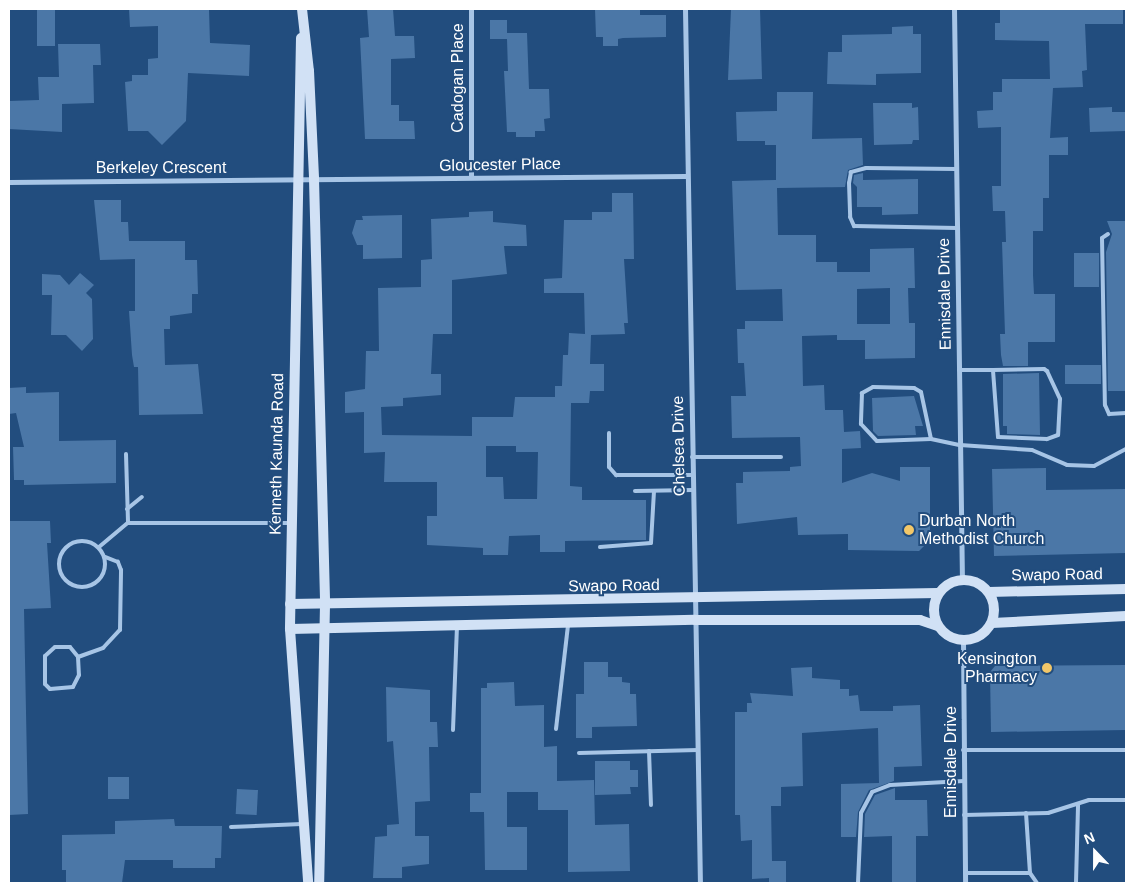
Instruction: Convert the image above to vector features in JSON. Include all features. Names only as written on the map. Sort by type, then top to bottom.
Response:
[{"type":"street","name":"Kenneth Kaunda Road","points":[[302,9],[309,71],[314,179],[325,605],[319,883]]},
{"type":"street","name":"Cadogan Place","points":[[471,9],[471,178]]},
{"type":"street","name":"Chelsea Drive","points":[[685,9],[686,176],[700,883]]},
{"type":"street","name":"Ennisdale Drive","points":[[954,9],[962,579]]},
{"type":"street","name":"Kenneth Kaunda Road","points":[[303,26],[297,180],[290,629],[302,824],[308,883]]},
{"type":"street","name":"Gloucester Place","points":[[314,179],[686,176]]},
{"type":"street","name":"Berkeley Crescent","points":[[9,182],[314,179]]},
{"type":"street","points":[[290,629],[695,620],[920,620],[937,626],[953,639],[963,641],[984,633],[992,623],[994,607],[989,592],[977,582],[962,579],[938,593],[934,604],[937,626]]},
{"type":"street","name":"Swapo Road","points":[[989,592],[1126,589]]},
{"type":"street","name":"Swapo Road","points":[[290,604],[694,600],[938,593]]},
{"type":"street","points":[[992,623],[1006,620],[1126,616]]},
{"type":"street","name":"Ennisdale Drive","points":[[963,641],[965,883]]},
{"type":"lane","points":[[956,169],[866,168],[851,172],[849,183],[850,216],[854,226],[957,228]]},
{"type":"lane","points":[[1108,234],[1102,238],[1105,404],[1110,414],[1126,413]]},
{"type":"lane","points":[[959,370],[993,370],[1044,370],[1050,373],[1060,399],[1058,435],[1047,440],[998,437],[993,370]]},
{"type":"lane","points":[[931,439],[921,392],[914,388],[873,387],[862,393],[861,424],[871,438],[931,439],[960,445],[1032,450],[1067,464],[1094,466],[1126,449]]},
{"type":"lane","points":[[609,433],[609,466],[616,475],[692,475]]},
{"type":"lane","points":[[126,454],[128,523]]},
{"type":"lane","points":[[692,457],[781,457]]},
{"type":"lane","points":[[635,491],[692,490]]},
{"type":"lane","points":[[600,547],[651,543],[654,491]]},
{"type":"lane","points":[[127,509],[142,497]]},
{"type":"lane","points":[[99,547],[128,523],[291,523]]},
{"type":"lane","points":[[78,657],[103,648],[120,630],[121,570],[118,562],[105,557],[99,547],[84,541],[68,545],[58,565],[62,576],[70,584],[92,585],[101,578],[105,557]]},
{"type":"lane","points":[[556,729],[568,624]]},
{"type":"lane","points":[[454,730],[458,626]]},
{"type":"lane","points":[[55,647],[70,647],[78,657],[77,684],[47,687],[44,681],[46,652],[55,647]]},
{"type":"lane","points":[[579,753],[698,750]]},
{"type":"lane","points":[[963,750],[1126,750]]},
{"type":"lane","points":[[649,751],[651,805]]},
{"type":"lane","points":[[858,883],[861,813],[872,792],[890,784],[964,781]]},
{"type":"lane","points":[[964,815],[1060,811],[1078,804],[1126,800]]},
{"type":"lane","points":[[1076,883],[1078,804]]},
{"type":"lane","points":[[1026,813],[1030,873],[1038,883]]},
{"type":"lane","points":[[231,827],[302,824]]},
{"type":"lane","points":[[965,873],[1030,873]]},
{"type":"building","points":[[37,9],[55,9],[55,46],[37,46]]},
{"type":"building","points":[[129,9],[209,9],[210,43],[250,45],[249,76],[188,73],[186,121],[162,145],[148,131],[128,131],[125,82],[132,81],[132,75],[148,75],[148,59],[158,58],[158,26],[130,27]]},
{"type":"building","points":[[367,9],[393,9],[395,36],[414,36],[415,58],[391,59],[391,105],[399,105],[399,121],[414,121],[415,139],[365,139],[360,38],[369,37]]},
{"type":"building","points":[[595,9],[640,9],[640,15],[666,15],[666,37],[623,38],[618,39],[618,46],[603,46],[603,37],[596,37]]},
{"type":"building","points":[[731,9],[760,9],[762,79],[728,80]]},
{"type":"building","points":[[1000,9],[1123,9],[1123,24],[1085,24],[1087,70],[1082,71],[1083,87],[1053,88],[1050,138],[1068,137],[1068,155],[1049,155],[1049,198],[1043,198],[1043,231],[1033,231],[1033,275],[1034,294],[1055,294],[1055,342],[1028,342],[1028,366],[1003,366],[1000,334],[1005,334],[1002,242],[1006,242],[1005,211],[993,211],[992,186],[1001,186],[1001,127],[978,128],[977,111],[993,110],[993,92],[1002,92],[1002,79],[1050,79],[1049,41],[995,40],[995,23],[1000,23]]},
{"type":"building","points":[[490,20],[507,20],[507,33],[527,33],[529,89],[549,89],[550,118],[544,119],[545,131],[535,131],[535,137],[516,137],[516,132],[507,132],[504,71],[508,71],[507,39],[490,39]]},
{"type":"building","points":[[913,26],[913,34],[921,34],[921,73],[876,74],[876,85],[827,84],[828,52],[842,52],[842,35],[892,34],[892,27]]},
{"type":"building","points":[[58,44],[100,44],[101,65],[93,65],[94,103],[62,104],[62,132],[9,129],[9,101],[39,100],[38,77],[59,77]]},
{"type":"building","points":[[777,92],[813,92],[812,139],[862,138],[863,165],[848,170],[845,187],[777,188],[778,235],[816,235],[816,262],[837,262],[837,272],[870,272],[870,249],[914,248],[915,288],[908,288],[909,323],[915,323],[915,358],[865,359],[865,340],[837,340],[837,335],[802,336],[803,386],[824,385],[825,410],[843,410],[844,432],[860,431],[861,448],[842,449],[842,483],[872,473],[900,481],[900,467],[930,467],[930,540],[919,551],[848,550],[848,534],[798,535],[797,517],[737,524],[736,483],[743,483],[743,472],[790,471],[790,467],[801,466],[800,437],[732,438],[731,396],[746,396],[744,363],[738,363],[737,329],[745,329],[745,321],[783,321],[782,289],[736,290],[732,181],[776,180],[776,145],[765,145],[765,141],[737,141],[736,112],[777,111]],"holes":[[[890,288],[890,324],[857,324],[857,289]]]},
{"type":"building","points":[[873,103],[912,103],[912,108],[918,107],[919,140],[913,140],[912,144],[874,145]]},
{"type":"building","points":[[1112,107],[1112,112],[1126,112],[1126,131],[1090,132],[1089,108]]},
{"type":"building","points":[[863,173],[863,180],[918,179],[918,214],[882,215],[882,207],[857,207],[857,187],[853,183],[854,175]]},
{"type":"building","points":[[612,193],[633,193],[634,259],[624,259],[628,323],[624,323],[625,334],[591,335],[590,364],[604,364],[604,391],[590,391],[589,403],[571,403],[570,486],[582,487],[582,500],[646,500],[646,540],[565,541],[565,552],[540,552],[540,535],[509,536],[508,555],[483,555],[483,548],[427,545],[427,516],[437,516],[437,482],[384,482],[385,452],[364,453],[364,412],[345,413],[345,392],[365,389],[366,351],[379,351],[378,288],[421,287],[421,260],[432,259],[431,219],[469,217],[469,212],[493,211],[493,222],[526,225],[527,246],[504,246],[507,274],[452,280],[452,334],[433,334],[431,374],[441,374],[441,395],[403,398],[403,406],[381,407],[382,435],[472,436],[472,417],[513,417],[515,397],[555,397],[555,386],[562,386],[563,355],[568,355],[569,333],[585,334],[584,293],[544,293],[544,279],[562,278],[564,220],[592,220],[592,212],[612,212]],"holes":[[[486,446],[516,446],[516,452],[538,452],[537,499],[504,499],[503,477],[486,477]]]},
{"type":"building","points":[[94,200],[121,200],[121,222],[128,222],[129,241],[185,241],[185,260],[197,260],[198,294],[192,294],[192,313],[170,316],[170,329],[164,329],[165,365],[198,364],[203,414],[139,415],[138,367],[134,367],[132,355],[129,311],[135,311],[135,259],[100,260]]},
{"type":"building","points":[[402,215],[402,258],[363,259],[363,245],[357,245],[352,233],[356,220],[363,220],[362,216]]},
{"type":"building","points":[[1107,221],[1126,221],[1126,391],[1108,391],[1106,252],[1112,234]]},
{"type":"building","points":[[1074,253],[1099,253],[1099,287],[1074,287]]},
{"type":"building","points":[[80,273],[94,285],[86,293],[92,299],[93,339],[82,351],[66,335],[51,335],[52,295],[42,295],[42,274],[60,275],[69,285]]},
{"type":"building","points":[[1065,365],[1101,365],[1101,384],[1065,384]]},
{"type":"building","points":[[1039,373],[1040,435],[1007,434],[1007,426],[1003,426],[1003,374]]},
{"type":"building","points":[[26,387],[26,393],[59,392],[59,441],[116,440],[116,483],[24,485],[24,480],[14,480],[13,447],[24,447],[16,413],[9,414],[9,388]]},
{"type":"building","points":[[914,396],[923,426],[915,426],[916,435],[878,436],[873,431],[872,398]]},
{"type":"building","points":[[1046,468],[1046,490],[1126,489],[1126,553],[994,556],[992,469]]},
{"type":"building","points":[[9,521],[50,521],[51,543],[47,543],[51,608],[24,609],[28,814],[9,815]]},
{"type":"building","points":[[584,662],[608,662],[608,677],[622,677],[622,682],[630,683],[630,694],[636,694],[637,726],[592,727],[592,738],[576,738],[576,694],[584,694]]},
{"type":"building","points":[[1126,665],[1126,730],[991,732],[990,672],[995,666]]},
{"type":"building","points":[[812,667],[812,678],[840,680],[840,689],[849,689],[849,696],[858,695],[860,711],[893,711],[893,706],[920,705],[922,766],[894,767],[894,781],[869,790],[858,812],[856,837],[841,837],[841,784],[879,783],[878,728],[802,733],[803,786],[781,787],[781,806],[771,806],[772,861],[786,861],[786,883],[769,883],[769,878],[752,879],[752,840],[741,841],[740,815],[735,815],[735,712],[747,712],[747,703],[752,703],[750,693],[793,696],[791,668]]},
{"type":"building","points":[[514,682],[515,706],[544,705],[544,747],[557,746],[557,781],[594,780],[595,825],[629,824],[630,871],[568,872],[568,810],[538,810],[538,792],[507,792],[507,827],[527,827],[527,870],[485,870],[484,812],[470,812],[470,793],[481,793],[481,688],[487,688],[487,683]]},
{"type":"building","points":[[386,687],[430,690],[430,722],[437,722],[438,747],[429,747],[430,801],[415,802],[415,836],[429,836],[429,864],[402,867],[402,878],[373,878],[375,837],[387,836],[387,825],[399,824],[393,741],[387,742]]},
{"type":"building","points":[[595,761],[630,761],[630,770],[638,770],[638,787],[630,787],[631,794],[595,795]]},
{"type":"building","points":[[108,777],[129,777],[129,799],[108,799]]},
{"type":"building","points":[[895,788],[895,800],[927,800],[928,836],[916,836],[916,883],[892,883],[892,836],[864,837],[865,814],[875,795]]},
{"type":"building","points":[[237,789],[258,790],[257,815],[236,814]]},
{"type":"building","points":[[174,819],[175,826],[222,826],[221,858],[215,858],[215,868],[173,868],[173,860],[125,860],[122,883],[66,883],[66,870],[62,870],[62,835],[115,834],[115,821]]},
{"type":"place","name":"Durban North Methodist Church","points":[[909,530]]},
{"type":"place","name":"Kensington Pharmacy","points":[[1047,668]]}]
